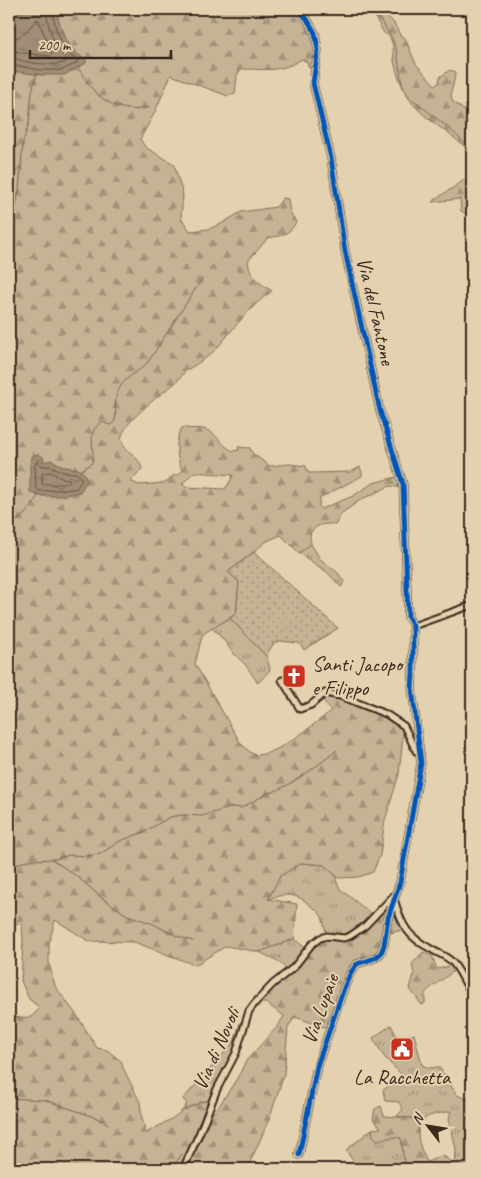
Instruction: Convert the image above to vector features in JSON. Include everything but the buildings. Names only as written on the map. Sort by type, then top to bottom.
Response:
[{"type":"street","name":"Via del Fantone","points":[[298,9],[307,19],[315,33],[318,50],[313,83],[331,158],[345,251],[380,411],[403,484],[408,617],[413,626],[414,673],[412,688],[420,753]]},
{"type":"street","points":[[413,626],[472,605]]},
{"type":"street","points":[[282,680],[300,709],[312,704],[325,693],[340,696],[386,714],[404,726],[416,751],[420,753]]},
{"type":"street","name":"Via Lupaie","points":[[299,1155],[317,1066],[344,988],[357,964],[375,958],[381,953],[384,945],[388,918],[400,882],[406,838],[419,777],[420,753]]},
{"type":"street","name":"Via di Novoli","points":[[182,1169],[200,1132],[211,1100],[236,1053],[249,1011],[255,1003],[273,984],[294,967],[311,945],[320,938],[327,936],[344,938],[350,936],[365,926],[396,892]]},
{"type":"street","points":[[394,902],[400,920],[408,932],[415,940],[451,961],[472,993]]},
{"type":"green space","points":[[9,9],[298,9],[312,29],[316,41],[315,66],[309,68],[307,62],[302,59],[279,68],[266,70],[241,69],[237,75],[235,94],[228,96],[171,75],[154,114],[140,139],[145,147],[174,164],[183,195],[181,218],[190,231],[209,229],[241,212],[276,207],[283,198],[288,199],[290,212],[296,222],[285,234],[268,238],[248,261],[255,279],[272,291],[250,310],[215,351],[187,370],[176,382],[137,415],[128,424],[121,439],[126,450],[136,458],[141,466],[142,469],[132,479],[132,482],[139,485],[165,483],[173,476],[180,474],[182,470],[178,460],[177,442],[183,427],[207,430],[233,451],[239,450],[238,447],[250,448],[253,454],[270,466],[289,464],[306,466],[308,473],[351,472],[360,467],[362,476],[320,498],[319,506],[321,509],[353,496],[373,483],[400,476],[403,488],[390,486],[362,499],[342,513],[335,525],[324,524],[317,527],[311,532],[311,544],[299,553],[281,535],[267,541],[228,572],[239,582],[236,614],[202,636],[195,664],[241,744],[253,754],[271,752],[282,746],[331,711],[321,697],[325,693],[367,706],[404,726],[399,774],[385,820],[380,855],[373,872],[359,877],[339,878],[324,865],[302,863],[280,876],[268,899],[297,904],[294,939],[259,952],[226,946],[195,965],[134,942],[89,941],[55,920],[49,943],[49,963],[55,986],[78,1017],[97,1048],[107,1050],[122,1062],[123,1068],[140,1102],[146,1133],[201,1102],[211,1100],[207,1113],[215,1112],[246,1061],[278,1026],[284,1016],[266,1003],[255,1003],[320,938],[344,938],[365,926],[390,900],[395,902],[406,929],[386,934],[381,953],[357,964],[330,1029],[295,1017],[288,1027],[284,1074],[269,1120],[247,1169],[9,1169],[9,1018],[31,1017],[40,1008],[29,999],[21,981],[22,924],[9,923]],"holes":[[[194,472],[233,475],[225,489],[186,487],[182,484]]]},
{"type":"green space","points":[[370,9],[379,9],[394,23],[400,35],[405,38],[416,64],[435,85],[439,83],[440,77],[450,70],[456,72],[451,93],[452,101],[465,111],[472,109],[472,154],[456,139],[428,119],[412,103],[397,72],[392,43]]},
{"type":"green space","points":[[472,173],[472,216],[461,211],[460,199],[432,202],[463,181]]},
{"type":"green space","points":[[311,544],[320,559],[338,573],[344,582],[341,587],[327,572],[299,553]]},
{"type":"green space","points":[[254,552],[338,628],[304,650],[299,643],[281,641],[274,643],[267,657],[230,618],[236,614],[239,582],[228,572]]},
{"type":"green space","points":[[230,618],[267,657],[270,670],[258,683],[245,664],[212,628]]},
{"type":"green space","points":[[302,863],[324,865],[337,877],[336,880],[340,889],[374,916],[350,936],[327,936],[321,915],[306,902],[291,895],[268,899],[280,876]]},
{"type":"green space","points":[[294,939],[308,950],[289,971],[276,960],[259,952]]},
{"type":"green space","points":[[423,952],[432,956],[437,969],[447,967],[451,961],[456,968],[425,994],[425,1003],[422,1005],[410,989],[414,974],[412,964]]},
{"type":"green space","points":[[249,1011],[241,1040],[211,1100],[201,1102],[182,1111],[187,1104],[183,1099],[234,1042],[240,1023]]},
{"type":"green space","points":[[391,1025],[399,1041],[414,1034],[422,1065],[429,1068],[439,1067],[457,1095],[467,1099],[472,1091],[472,1169],[455,1169],[456,1149],[449,1119],[451,1111],[434,1114],[423,1120],[420,1124],[410,1118],[397,1116],[403,1110],[399,1102],[385,1101],[383,1090],[403,1076],[385,1058],[373,1038]]},
{"type":"green space","points":[[381,1106],[384,1116],[410,1118],[420,1124],[418,1139],[427,1162],[443,1155],[455,1166],[455,1169],[405,1169],[401,1138],[393,1137],[377,1140],[373,1136],[372,1129],[381,1128],[373,1119],[375,1109]]},
{"type":"green space","points":[[372,1129],[373,1136],[401,1137],[405,1169],[358,1169],[346,1150]]},
{"type":"water","points":[[21,9],[57,9],[62,31],[69,45],[86,60],[86,63],[64,75],[41,75],[12,71],[10,66],[9,20]]},
{"type":"water","points":[[39,454],[44,458],[43,462],[51,460],[65,467],[78,469],[85,474],[87,481],[80,492],[61,496],[38,496],[30,492],[30,462],[34,455]]},
{"type":"waterway","points":[[373,9],[392,38],[406,94],[450,129],[472,150]]},
{"type":"waterway","points":[[77,67],[93,90],[107,102],[121,108],[135,110],[149,107]]},
{"type":"waterway","points":[[9,242],[19,191],[23,142],[29,123],[32,91],[37,74]]},
{"type":"waterway","points":[[80,471],[92,463],[92,435],[97,426],[102,422],[110,425],[115,421],[116,397],[125,380],[148,362],[202,279]]},
{"type":"waterway","points":[[9,528],[25,514],[38,496]]},
{"type":"waterway","points":[[9,867],[29,860],[55,859],[70,855],[88,856],[100,854],[120,841],[144,832],[170,817],[182,815],[202,816],[233,807],[241,808],[293,782],[337,750]]},
{"type":"waterway","points":[[53,860],[127,915],[193,941]]},
{"type":"waterway","points":[[9,1098],[45,1100],[97,1118],[108,1124]]},
{"type":"waterway","points":[[171,1169],[182,1154]]},
{"type":"cycle path","points":[[298,9],[307,19],[315,33],[318,50],[313,83],[331,158],[345,251],[380,411],[403,484],[408,617],[413,626],[412,688],[421,763],[400,882],[388,918],[384,945],[381,953],[375,958],[357,964],[344,988],[317,1066],[299,1155]]},
{"type":"place","name":"Santi Jacopo e Filippo","points":[[294,676]]},
{"type":"place","name":"La Racchetta","points":[[402,1049]]}]
